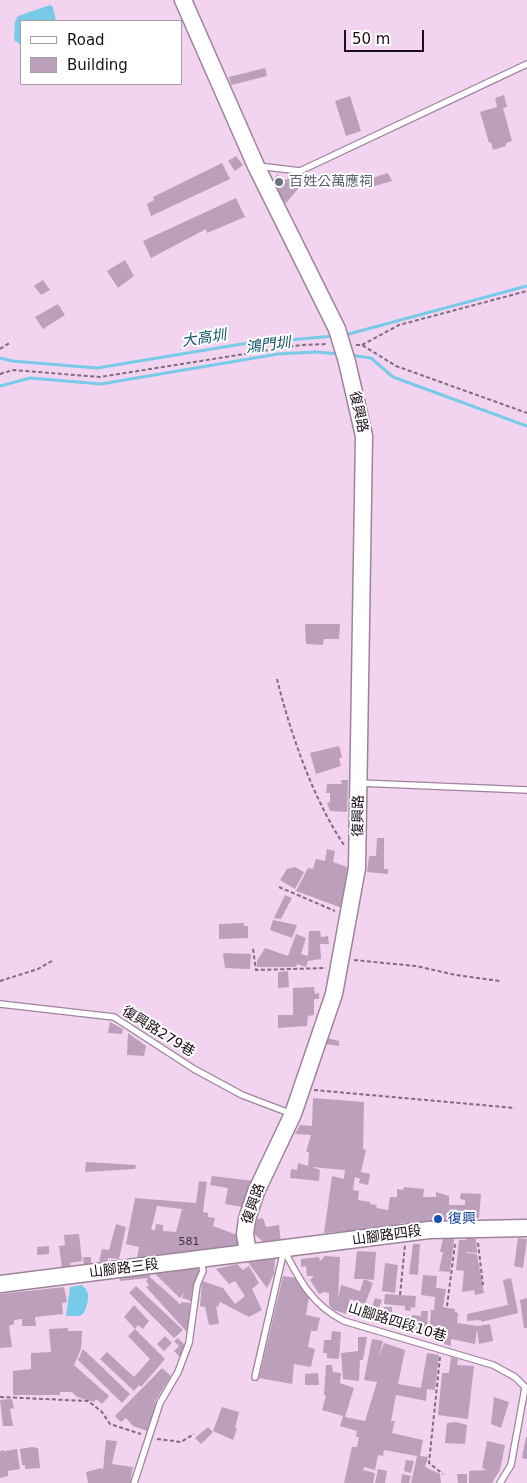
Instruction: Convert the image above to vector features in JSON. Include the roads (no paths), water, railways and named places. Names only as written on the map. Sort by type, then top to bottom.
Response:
[{"type":"street","name":"復興路","points":[[183,0],[256,166],[342,346],[364,436],[358,854],[349,916],[334,994],[293,1114],[256,1192],[247,1219],[245,1234],[248,1253]]},
{"type":"street","name":"山腳路四段","points":[[248,1253],[457,1229],[527,1228]]},
{"type":"street","name":"山腳路三段","points":[[0,1284],[248,1253]]},
{"type":"lane","points":[[256,166],[300,171],[527,64]]},
{"type":"lane","points":[[360,783],[527,790]]},
{"type":"lane","name":"復興路279巷","points":[[0,1004],[114,1017],[194,1069],[242,1095],[293,1114]]},
{"type":"lane","points":[[254,1378],[284,1250]]},
{"type":"lane","name":"山腳路四段10巷","points":[[284,1250],[311,1295],[325,1311],[344,1321],[493,1365],[515,1377],[526,1388]]},
{"type":"lane","points":[[134,1483],[160,1403],[178,1372],[189,1343],[197,1285],[203,1271],[201,1259]]},
{"type":"lane","points":[[500,1483],[511,1465],[526,1388]]},
{"type":"water","points":[[50,5],[53,7],[56,20],[20,20],[20,44],[14,40],[15,22],[18,16]]},
{"type":"water","points":[[82,1285],[88,1295],[88,1302],[84,1313],[80,1316],[66,1316],[70,1287]]},
{"type":"waterway","name":"大高圳","points":[[345,335],[527,286]]},
{"type":"waterway","name":"大高圳","points":[[0,358],[12,361],[97,368],[242,344],[334,336]]},
{"type":"waterway","name":"鴻門圳","points":[[0,386],[30,378],[101,384],[278,354],[315,352],[340,354]]},
{"type":"waterway","name":"鴻門圳","points":[[349,355],[371,358],[393,377],[527,426]]},
{"type":"place","name":"百姓公萬應祠","points":[[279,182]]},
{"type":"place","name":"復興","points":[[438,1219]]}]
